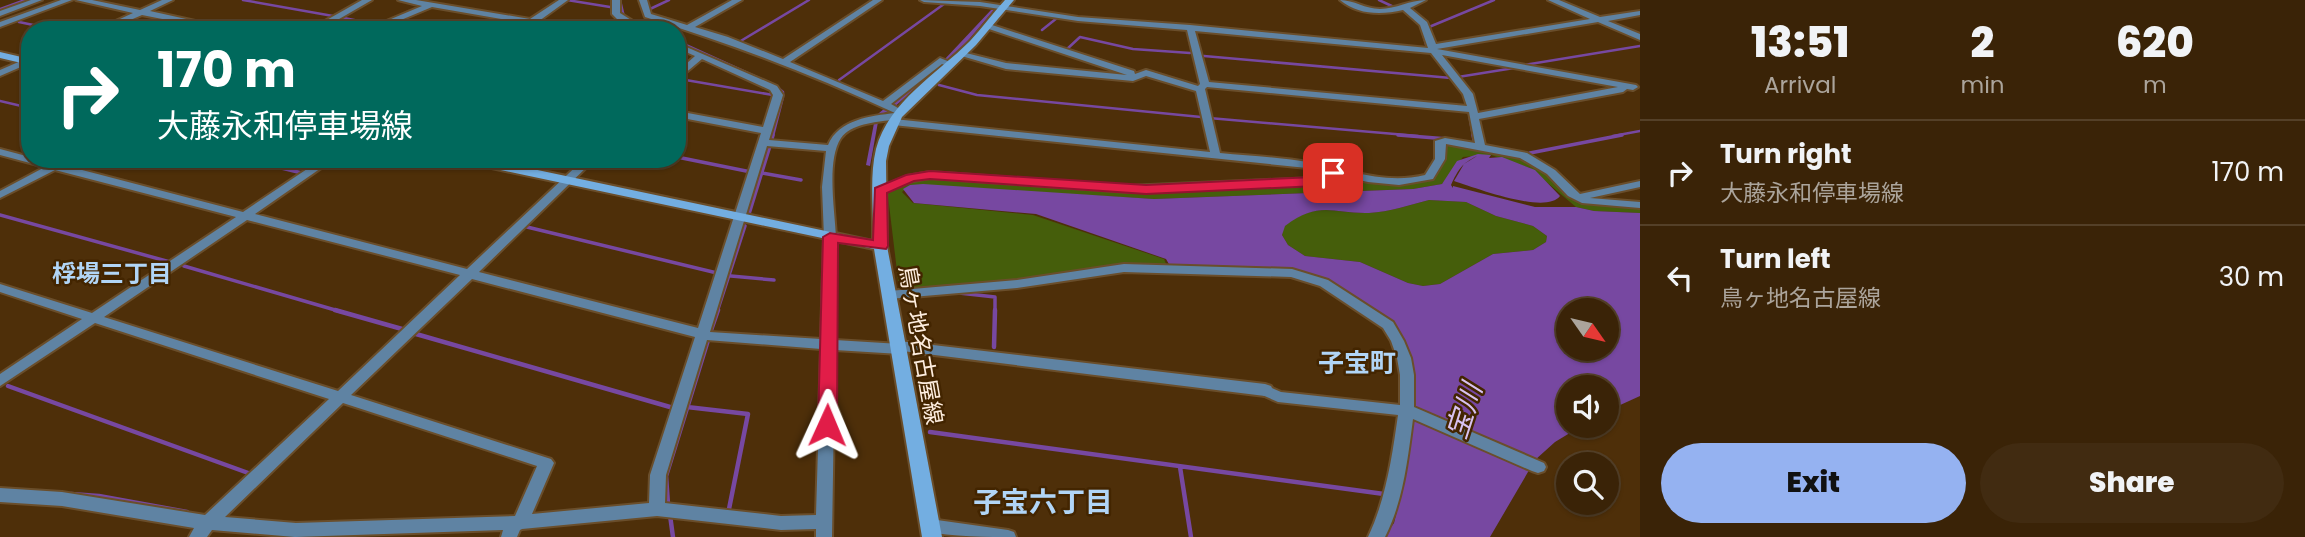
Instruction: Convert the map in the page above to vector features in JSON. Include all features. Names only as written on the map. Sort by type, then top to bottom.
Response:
[{"type":"main road","name":"鳥ヶ地名古屋線","points":[[931,531],[880,246],[883,146],[891,113],[947,63],[962,55],[1007,4]]},
{"type":"main road","points":[[0,55],[21,59]]},
{"type":"main road","points":[[507,168],[880,246]]},
{"type":"street","points":[[0,14],[38,0]]},
{"type":"street","points":[[0,25],[68,0]]},
{"type":"street","points":[[80,0],[187,21]]},
{"type":"street","points":[[121,21],[169,0]]},
{"type":"street","points":[[330,21],[368,0]]},
{"type":"street","points":[[402,0],[525,21]]},
{"type":"street","points":[[392,21],[446,0]]},
{"type":"street","points":[[532,21],[564,0]]},
{"type":"street","points":[[616,0],[615,10],[623,20]]},
{"type":"street","points":[[643,0],[648,15],[668,21]]},
{"type":"street","points":[[689,27],[738,0]]},
{"type":"street","points":[[783,63],[878,0]]},
{"type":"street","points":[[924,0],[1007,4],[1077,19],[1433,49],[1636,86]]},
{"type":"street","points":[[1344,0],[1362,11],[1406,9],[1422,0]]},
{"type":"street","points":[[1552,0],[1640,37]]},
{"type":"street","points":[[1406,9],[1424,24],[1433,49],[1468,94],[1481,148]]},
{"type":"street","points":[[1433,49],[1640,13]]},
{"type":"street","points":[[686,26],[783,63],[891,113],[1216,156],[1307,165],[1333,173],[1388,181],[1429,177],[1440,159],[1441,142],[1511,152],[1532,159],[1577,197],[1595,203],[1640,205]]},
{"type":"street","points":[[989,26],[1139,76]]},
{"type":"street","points":[[1190,27],[1216,156]]},
{"type":"street","points":[[657,509],[658,475],[741,219],[778,92],[686,48]]},
{"type":"street","points":[[686,69],[701,55]]},
{"type":"street","points":[[962,55],[1006,66],[1133,78],[1152,74],[1202,86],[1474,114],[1636,86]]},
{"type":"street","points":[[0,495],[87,502],[208,523],[296,530],[514,528],[657,509],[824,530],[830,237],[827,199],[832,148],[836,136],[852,126],[891,113],[947,63]]},
{"type":"street","points":[[0,73],[21,64]]},
{"type":"street","points":[[686,116],[768,131]]},
{"type":"street","points":[[764,143],[832,148]]},
{"type":"street","points":[[0,152],[21,157]]},
{"type":"street","points":[[0,195],[50,168]]},
{"type":"street","points":[[62,168],[703,335],[827,346],[900,348],[1265,390],[1278,397],[1408,411],[1538,467]]},
{"type":"street","points":[[0,381],[316,168]]},
{"type":"street","points":[[197,537],[208,523],[581,168]]},
{"type":"street","points":[[880,191],[911,178],[930,175],[1146,190],[1317,181],[1333,173]]},
{"type":"street","points":[[1577,197],[1640,184]]},
{"type":"street","points":[[889,295],[1017,284],[1124,268],[1292,273],[1324,283],[1388,325],[1394,333],[1407,377],[1408,411],[1387,520],[1376,537]]},
{"type":"street","points":[[0,288],[546,463],[514,528]]},
{"type":"street","points":[[931,531],[1008,537]]},
{"type":"green space","points":[[1443,141],[1526,158],[1587,203],[1640,207],[1640,213],[1594,211],[1576,207],[1530,168],[1491,155],[1463,157],[1442,184],[1413,189],[1154,199],[910,185],[902,192],[913,203],[1033,215],[1164,259],[1170,273],[1123,270],[900,296],[887,188],[920,177],[1115,190],[1310,183],[1339,174],[1387,182],[1426,180]]},
{"type":"green space","points":[[1429,200],[1466,202],[1496,216],[1533,226],[1547,236],[1546,242],[1533,250],[1493,254],[1440,284],[1423,286],[1408,283],[1360,262],[1305,256],[1288,245],[1282,235],[1284,226],[1307,213],[1326,210],[1377,212]]},
{"type":"water","points":[[991,10],[994,10],[966,43],[891,110],[882,114],[870,166],[866,165],[875,118],[879,113],[944,60]]},
{"type":"water","name":"宝川","points":[[1478,154],[1491,155],[1489,158],[1502,157],[1535,170],[1560,196],[1541,203],[1494,194],[1454,181],[1463,165],[1451,185],[1453,188],[1535,207],[1576,207],[1594,211],[1640,213],[1640,396],[1619,406],[1619,375],[1556,375],[1556,438],[1562,438],[1535,460],[1490,537],[1384,537],[1394,523],[1400,499],[1416,392],[1398,332],[1323,279],[1312,275],[1298,272],[1170,266],[1166,259],[1036,214],[914,203],[903,189],[910,185],[923,184],[1154,199],[1413,189],[1442,184],[1457,161]],"holes":[[[1429,200],[1466,202],[1496,216],[1533,226],[1547,236],[1546,242],[1533,250],[1493,254],[1440,284],[1423,286],[1408,283],[1360,262],[1305,256],[1288,245],[1282,235],[1285,226],[1297,218],[1317,211],[1377,212]]]},
{"type":"waterway","points":[[0,9],[25,0]]},
{"type":"waterway","points":[[243,0],[333,16]]},
{"type":"waterway","points":[[564,3],[567,0],[610,7]]},
{"type":"waterway","points":[[620,0],[624,17]]},
{"type":"waterway","points":[[650,9],[669,0]]},
{"type":"waterway","points":[[739,42],[809,0]]},
{"type":"waterway","points":[[1379,0],[1396,8]]},
{"type":"waterway","points":[[1429,27],[1494,0]]},
{"type":"waterway","points":[[839,80],[944,4]]},
{"type":"waterway","points":[[325,21],[334,16]]},
{"type":"waterway","points":[[339,17],[359,21]]},
{"type":"waterway","points":[[1042,30],[1057,18]]},
{"type":"waterway","points":[[1422,30],[1427,48]]},
{"type":"waterway","points":[[1066,50],[1080,37],[1133,49],[1190,53]]},
{"type":"waterway","points":[[686,45],[770,83]]},
{"type":"waterway","points":[[1524,65],[1640,46]]},
{"type":"waterway","points":[[1432,54],[1439,63]]},
{"type":"waterway","points":[[1204,56],[1451,78]]},
{"type":"waterway","points":[[1458,77],[1514,68]]},
{"type":"waterway","points":[[686,80],[773,95],[773,101]]},
{"type":"waterway","points":[[939,85],[977,95],[1201,117]]},
{"type":"waterway","points":[[773,136],[783,97],[783,92],[776,86]]},
{"type":"waterway","points":[[0,101],[21,106]]},
{"type":"waterway","points":[[1469,114],[1473,136]]},
{"type":"waterway","points":[[1209,118],[1418,136]]},
{"type":"waterway","points":[[1613,136],[1640,131]]},
{"type":"waterway","points":[[771,143],[773,135]]},
{"type":"waterway","points":[[1398,135],[1448,139]]},
{"type":"waterway","points":[[1473,135],[1475,145]]},
{"type":"waterway","points":[[1530,153],[1622,135]]},
{"type":"waterway","points":[[749,214],[770,146]]},
{"type":"waterway","points":[[686,159],[751,172]]},
{"type":"waterway","points":[[281,168],[302,173]]},
{"type":"waterway","points":[[762,173],[801,180]]},
{"type":"waterway","points":[[0,215],[170,262]]},
{"type":"waterway","points":[[717,312],[745,226]]},
{"type":"waterway","points":[[527,227],[717,273]]},
{"type":"waterway","points":[[184,266],[340,311]]},
{"type":"waterway","points":[[731,276],[774,280]]},
{"type":"waterway","points":[[959,293],[995,297],[995,310]]},
{"type":"waterway","points":[[335,310],[340,311]]},
{"type":"waterway","points":[[710,333],[718,310]]},
{"type":"waterway","points":[[994,347],[995,310]]},
{"type":"waterway","points":[[340,311],[402,329]]},
{"type":"waterway","points":[[416,334],[670,407]]},
{"type":"waterway","points":[[687,407],[708,340]]},
{"type":"waterway","points":[[8,386],[251,474]]},
{"type":"waterway","points":[[668,504],[666,476],[687,407]]},
{"type":"waterway","points":[[687,407],[748,414],[729,509]]},
{"type":"waterway","points":[[930,432],[1384,494]]},
{"type":"waterway","points":[[1180,467],[1191,537]]},
{"type":"waterway","points":[[71,494],[99,496],[187,512]]},
{"type":"waterway","points":[[670,515],[673,537]]},
{"type":"district","name":"桴場三丁目","points":[[112,274]]},
{"type":"district","name":"子宝町","points":[[1357,363]]},
{"type":"district","name":"子宝六丁目","points":[[1043,502]]},
{"type":"route","points":[[827,425],[830,237],[880,246],[880,191],[911,178],[930,175],[1146,190],[1317,181],[1333,173]]}]
